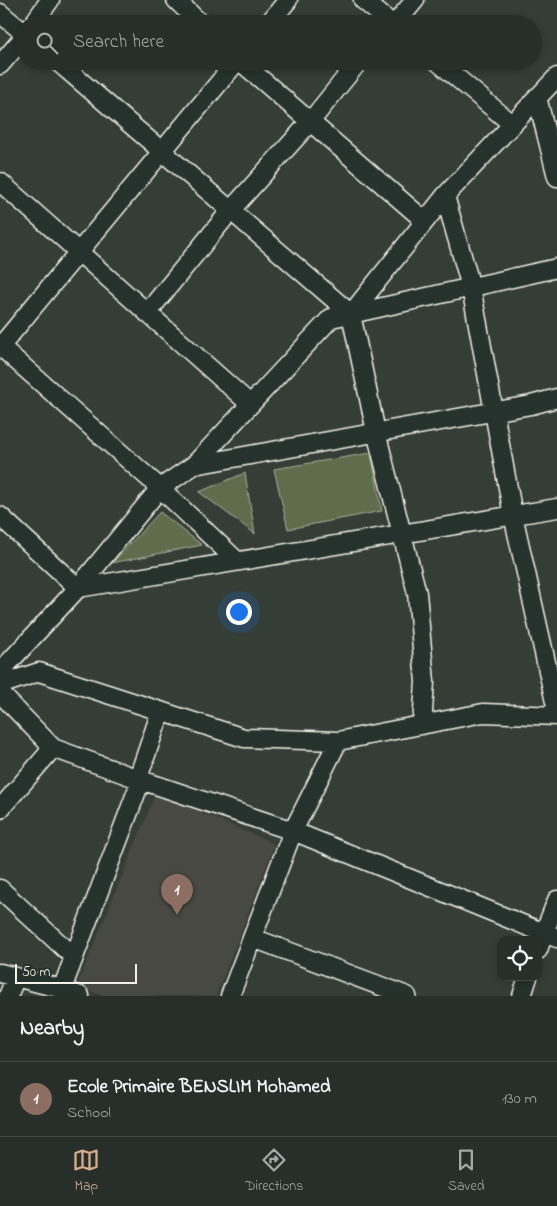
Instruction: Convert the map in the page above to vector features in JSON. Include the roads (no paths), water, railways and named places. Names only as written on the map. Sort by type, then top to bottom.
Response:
[{"type":"street","points":[[39,15],[50,0]]},
{"type":"street","points":[[176,0],[192,15]]},
{"type":"street","points":[[276,15],[288,0]]},
{"type":"street","points":[[363,0],[382,15]]},
{"type":"street","points":[[400,15],[415,0]]},
{"type":"street","points":[[0,13],[15,26]]},
{"type":"street","points":[[0,65],[15,48]]},
{"type":"street","points":[[68,70],[350,314],[376,432],[417,593],[425,682],[422,725]]},
{"type":"street","points":[[230,70],[0,347],[160,488],[237,561]]},
{"type":"street","points":[[249,70],[425,221]]},
{"type":"street","points":[[147,313],[231,210],[310,122],[352,70]]},
{"type":"street","points":[[448,70],[512,124]]},
{"type":"street","points":[[350,314],[445,196],[557,77]]},
{"type":"street","points":[[537,97],[557,177]]},
{"type":"street","points":[[0,182],[250,404]]},
{"type":"street","points":[[445,196],[471,287],[514,516],[557,711]]},
{"type":"street","points":[[0,672],[78,588],[160,488],[194,465],[331,318],[557,268]]},
{"type":"street","points":[[194,465],[495,412],[557,398]]},
{"type":"street","points":[[78,588],[557,508]]},
{"type":"street","points":[[0,516],[78,588]]},
{"type":"street","points":[[0,685],[39,672],[244,738],[338,741],[483,713],[557,716]]},
{"type":"street","points":[[0,693],[53,748],[293,831],[551,936]]},
{"type":"street","points":[[62,989],[140,779],[161,711]]},
{"type":"street","points":[[230,996],[293,831],[338,741]]},
{"type":"street","points":[[0,809],[53,748]]},
{"type":"street","points":[[0,888],[74,957]]},
{"type":"street","points":[[542,946],[551,936],[557,900]]},
{"type":"street","points":[[252,938],[407,996]]},
{"type":"street","points":[[8,996],[8,975],[62,989],[80,996]]},
{"type":"street","points":[[522,996],[527,981]]},
{"type":"place","name":"Ecole Primaire BENSLIM Mohamed","points":[[177,915]]}]
